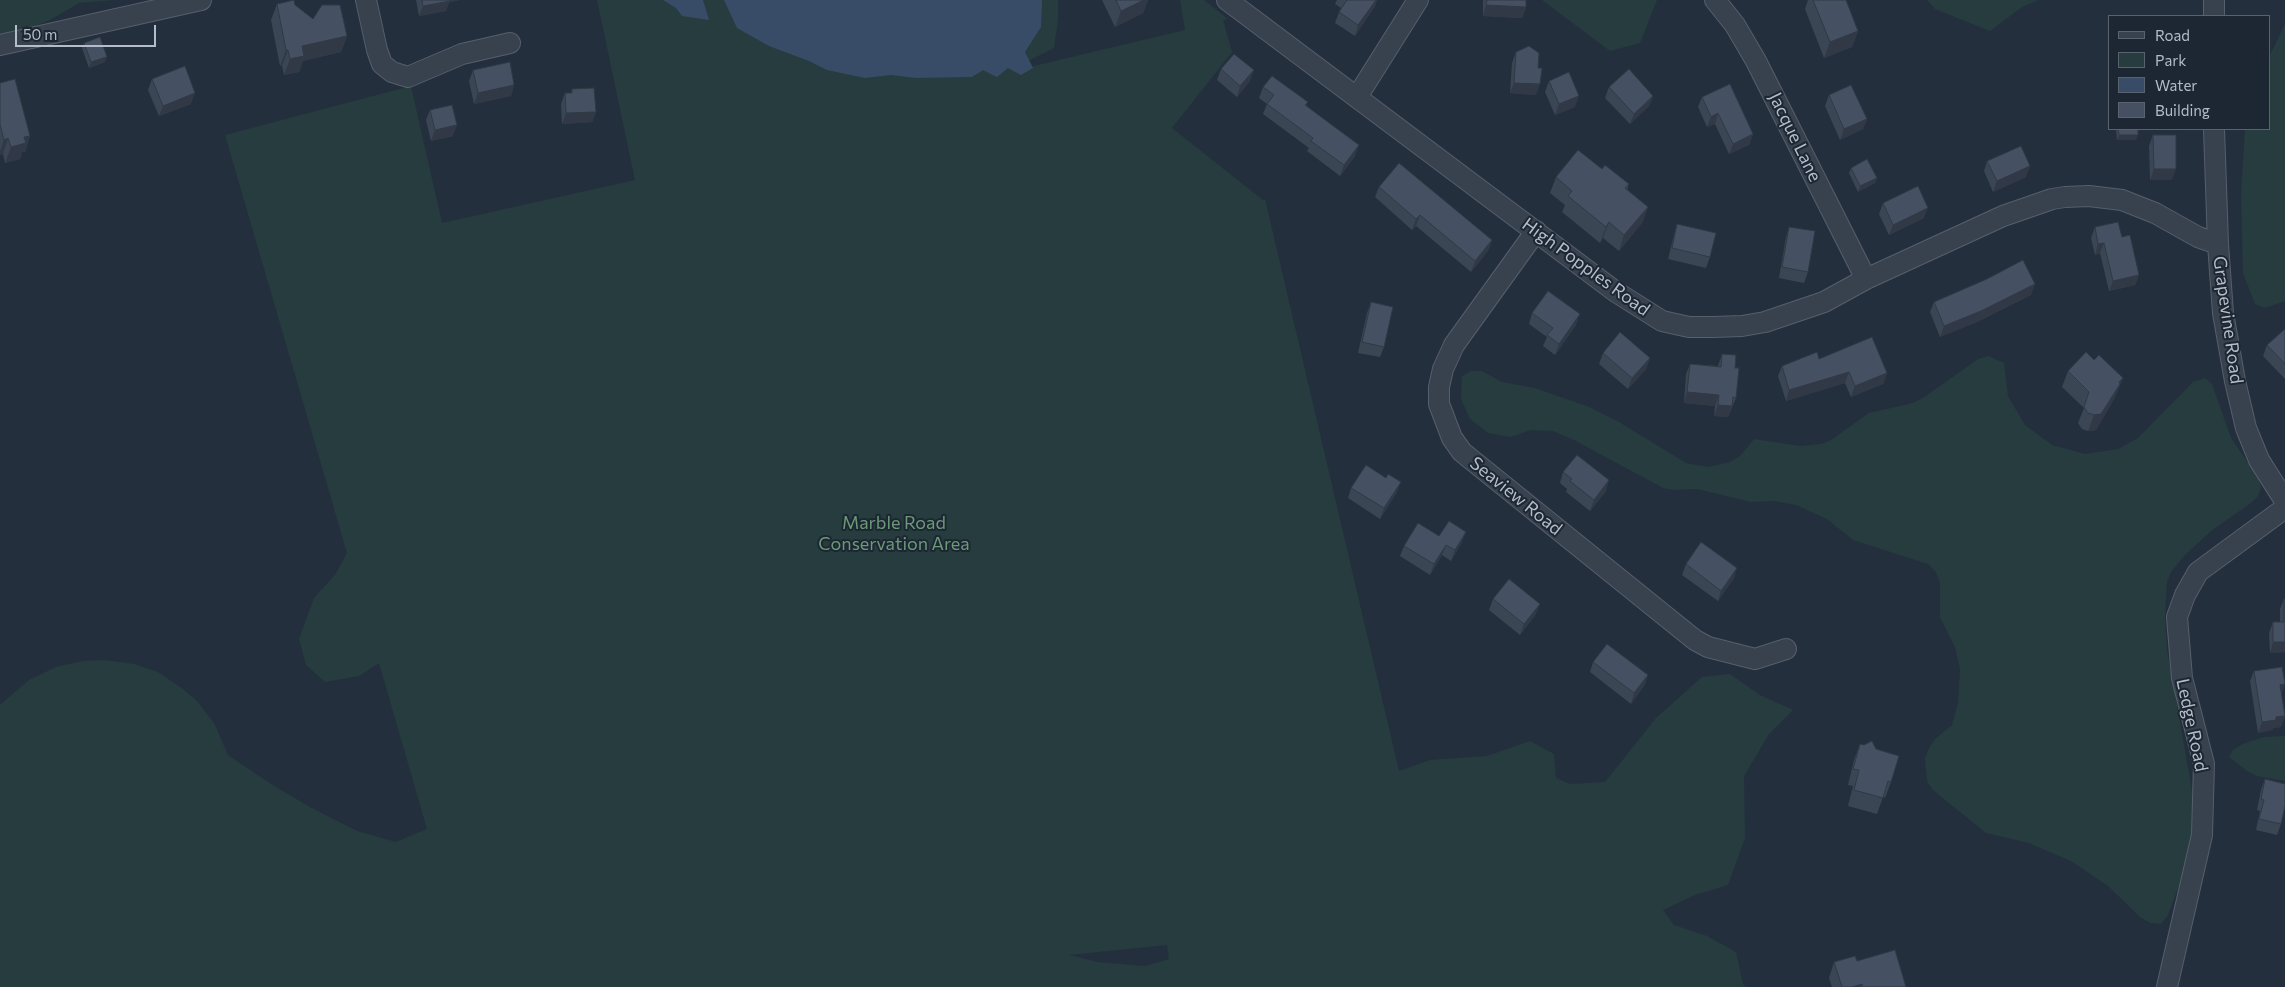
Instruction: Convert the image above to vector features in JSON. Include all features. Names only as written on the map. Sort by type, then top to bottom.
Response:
[{"type":"street","points":[[0,46],[201,0]]},
{"type":"street","points":[[366,0],[382,64],[392,72],[408,77],[462,54],[510,43]]},
{"type":"street","name":"High Popples Road","points":[[1227,0],[1642,310],[1662,320],[1689,327],[1742,326],[1765,322],[1824,302],[1866,279],[2002,216],[2052,199],[2089,196],[2122,200],[2155,214],[2198,237],[2218,244]]},
{"type":"street","points":[[1357,97],[1418,0]]},
{"type":"street","name":"Jacque Lane","points":[[1715,0],[1735,25],[1761,69],[1866,279]]},
{"type":"street","points":[[2214,0],[2214,15]]},
{"type":"street","name":"Grapevine Road","points":[[2214,130],[2218,244],[2226,330],[2235,381],[2246,428],[2259,460],[2285,500]]},
{"type":"street","name":"Seaview Road","points":[[1536,231],[1454,345],[1443,369],[1439,387],[1439,404],[1452,438],[1462,452],[1695,640],[1708,647],[1755,659],[1786,649]]},
{"type":"street","name":"Ledge Road","points":[[2167,987],[2202,835],[2204,764],[2182,678],[2177,617],[2185,595],[2198,572],[2285,508]]},
{"type":"green space","points":[[0,0],[115,0],[79,3],[50,20],[28,29],[0,36]]},
{"type":"green space","name":"Marble Road Conservation Area","points":[[597,0],[1058,0],[1058,20],[1054,48],[1028,61],[1017,70],[1185,30],[1180,0],[1204,0],[1228,19],[1223,20],[1232,52],[1172,128],[1263,200],[1265,199],[1399,771],[1430,760],[1487,756],[1530,741],[1554,754],[1556,778],[1570,784],[1605,782],[1656,718],[1702,677],[1730,674],[1760,695],[1793,710],[1769,734],[1744,776],[1745,838],[1728,885],[1695,895],[1663,910],[1674,925],[1707,936],[1736,952],[1743,984],[1746,987],[0,987],[0,705],[29,680],[56,667],[83,661],[104,660],[134,664],[158,672],[197,701],[214,723],[228,755],[310,807],[357,831],[396,842],[427,829],[379,663],[359,676],[325,682],[306,665],[299,639],[314,598],[335,575],[347,553],[225,135],[411,86],[442,223],[635,180]],"holes":[[[1167,945],[1169,959],[1145,966],[1097,962],[1069,955]]]},
{"type":"green space","points":[[1542,0],[1657,0],[1640,43],[1610,51]]},
{"type":"green space","points":[[1927,0],[2039,0],[2022,7],[1990,31],[1935,9]]},
{"type":"green space","points":[[2285,24],[2285,301],[2265,308],[2255,304],[2243,273],[2241,194],[2245,130],[2270,130],[2270,55]]},
{"type":"green space","points":[[1988,356],[2004,363],[2008,396],[2025,425],[2052,445],[2085,454],[2118,449],[2138,438],[2193,382],[2205,378],[2212,384],[2231,438],[2259,479],[2261,488],[2258,496],[2211,531],[2185,555],[2171,572],[2167,582],[2165,616],[2167,650],[2191,784],[2195,829],[2184,872],[2168,915],[2161,924],[2150,923],[2140,917],[2108,886],[2071,861],[2029,843],[1986,833],[1933,790],[1927,781],[1925,758],[1935,739],[1952,725],[1958,703],[1960,669],[1955,647],[1940,617],[1940,583],[1936,572],[1928,564],[1853,540],[1827,519],[1796,505],[1774,501],[1751,502],[1697,489],[1674,490],[1663,488],[1574,440],[1553,431],[1531,430],[1510,437],[1488,433],[1470,419],[1461,399],[1462,376],[1471,371],[1482,371],[1502,382],[1535,388],[1589,407],[1619,422],[1686,463],[1708,467],[1730,462],[1740,456],[1754,439],[1800,446],[1821,444],[1831,440],[1869,413],[1913,403],[1923,398],[1978,359]]},
{"type":"green space","points":[[2285,736],[2285,781],[2257,776],[2229,757],[2233,750],[2243,744],[2264,737]]},
{"type":"water","points":[[663,0],[703,0],[709,20],[682,16],[676,8]]},
{"type":"water","points":[[724,0],[1042,0],[1041,27],[1025,52],[1033,68],[1021,75],[1008,68],[997,77],[983,70],[972,77],[916,78],[891,75],[865,78],[827,70],[769,46],[737,28]]},
{"type":"building","points":[[294,0],[295,5],[313,19],[322,5],[340,5],[347,36],[302,46],[304,56],[290,59],[288,50],[286,50],[277,4]]},
{"type":"building","points":[[422,0],[450,0],[450,1],[423,6]]},
{"type":"building","points":[[1116,0],[1144,0],[1121,11]]},
{"type":"building","points":[[1347,0],[1376,0],[1358,25],[1339,12]]},
{"type":"building","points":[[1487,0],[1526,0],[1526,7],[1486,5]]},
{"type":"building","points":[[1813,0],[1846,0],[1858,31],[1830,42]]},
{"type":"building","points":[[100,37],[107,57],[91,62],[84,43]]},
{"type":"building","points":[[1529,46],[1539,53],[1538,68],[1542,68],[1540,84],[1514,83],[1516,52]]},
{"type":"building","points":[[1234,54],[1254,70],[1240,86],[1221,69]]},
{"type":"building","points":[[510,62],[514,85],[478,93],[473,70]]},
{"type":"building","points":[[185,66],[195,93],[163,106],[152,79]]},
{"type":"building","points":[[1629,69],[1653,96],[1634,114],[1609,87]]},
{"type":"building","points":[[1569,72],[1579,96],[1559,104],[1549,81]]},
{"type":"building","points":[[1272,76],[1308,102],[1305,105],[1359,145],[1344,165],[1311,141],[1313,138],[1267,104],[1274,95],[1263,87]]},
{"type":"building","points":[[15,79],[30,136],[24,137],[26,143],[11,147],[8,138],[4,140],[0,124],[0,83]]},
{"type":"building","points":[[1730,84],[1753,134],[1733,144],[1718,113],[1711,117],[1702,97]]},
{"type":"building","points":[[1851,85],[1867,119],[1844,129],[1829,95]]},
{"type":"building","points":[[594,88],[596,112],[566,113],[565,93],[572,93],[572,89]]},
{"type":"building","points":[[452,105],[457,125],[435,130],[430,110]]},
{"type":"building","points":[[2118,130],[2138,130],[2138,135],[2119,135]]},
{"type":"building","points":[[2153,135],[2176,135],[2176,169],[2154,169]]},
{"type":"building","points":[[2021,146],[2030,166],[1997,181],[1987,161]]},
{"type":"building","points":[[1578,150],[1602,169],[1605,165],[1629,184],[1625,188],[1648,207],[1624,235],[1609,222],[1606,227],[1568,196],[1572,191],[1556,177]]},
{"type":"building","points":[[1867,159],[1877,178],[1860,186],[1851,168]]},
{"type":"building","points":[[1399,163],[1492,240],[1475,261],[1420,215],[1416,219],[1379,187]]},
{"type":"building","points":[[1918,186],[1928,208],[1893,225],[1883,203]]},
{"type":"building","points":[[2118,222],[2122,237],[2130,235],[2139,275],[2113,281],[2104,243],[2098,244],[2095,227]]},
{"type":"building","points":[[1677,224],[1716,233],[1710,257],[1672,248]]},
{"type":"building","points":[[1789,227],[1815,231],[1808,272],[1782,267]]},
{"type":"building","points":[[2023,260],[2035,284],[1981,311],[1944,326],[1934,302],[1987,279]]},
{"type":"building","points":[[1548,291],[1580,314],[1559,344],[1547,335],[1553,328],[1532,313]]},
{"type":"building","points":[[1371,302],[1393,307],[1384,347],[1362,342]]},
{"type":"building","points":[[2285,329],[2285,364],[2267,345]]},
{"type":"building","points":[[1620,332],[1650,358],[1632,378],[1603,353]]},
{"type":"building","points":[[1872,337],[1887,373],[1855,386],[1849,372],[1789,390],[1782,366],[1817,352],[1819,359]]},
{"type":"building","points":[[2086,352],[2094,360],[2099,355],[2123,378],[2101,414],[2094,415],[2088,413],[2084,407],[2089,392],[2068,371]]},
{"type":"building","points":[[1722,354],[1736,355],[1735,368],[1739,368],[1736,398],[1733,397],[1732,406],[1718,405],[1719,395],[1687,392],[1690,364],[1721,367]]},
{"type":"building","points":[[1577,455],[1609,480],[1594,500],[1570,481],[1572,479],[1563,472]]},
{"type":"building","points":[[1366,465],[1386,478],[1388,474],[1401,482],[1384,508],[1351,488]]},
{"type":"building","points":[[1449,521],[1466,532],[1455,550],[1446,545],[1434,564],[1404,546],[1418,523],[1439,536]]},
{"type":"building","points":[[1701,542],[1737,568],[1721,591],[1686,564]]},
{"type":"building","points":[[1509,579],[1540,604],[1524,624],[1493,599]]},
{"type":"building","points":[[2284,599],[2285,642],[2273,642],[2273,622],[2284,622]]},
{"type":"building","points":[[1607,644],[1648,675],[1634,693],[1593,662]]},
{"type":"building","points":[[2282,667],[2285,684],[2280,685],[2285,716],[2276,717],[2276,720],[2262,722],[2254,671]]},
{"type":"building","points":[[1872,741],[1876,749],[1899,756],[1891,782],[1888,781],[1883,798],[1854,790],[1859,770],[1853,769],[1860,744],[1864,745]]},
{"type":"building","points":[[2265,779],[2285,784],[2285,806],[2281,824],[2259,819],[2264,800],[2261,799]]},
{"type":"building","points":[[1895,950],[1906,987],[1863,987],[1862,984],[1842,987],[1834,962],[1855,956],[1857,961]]}]
